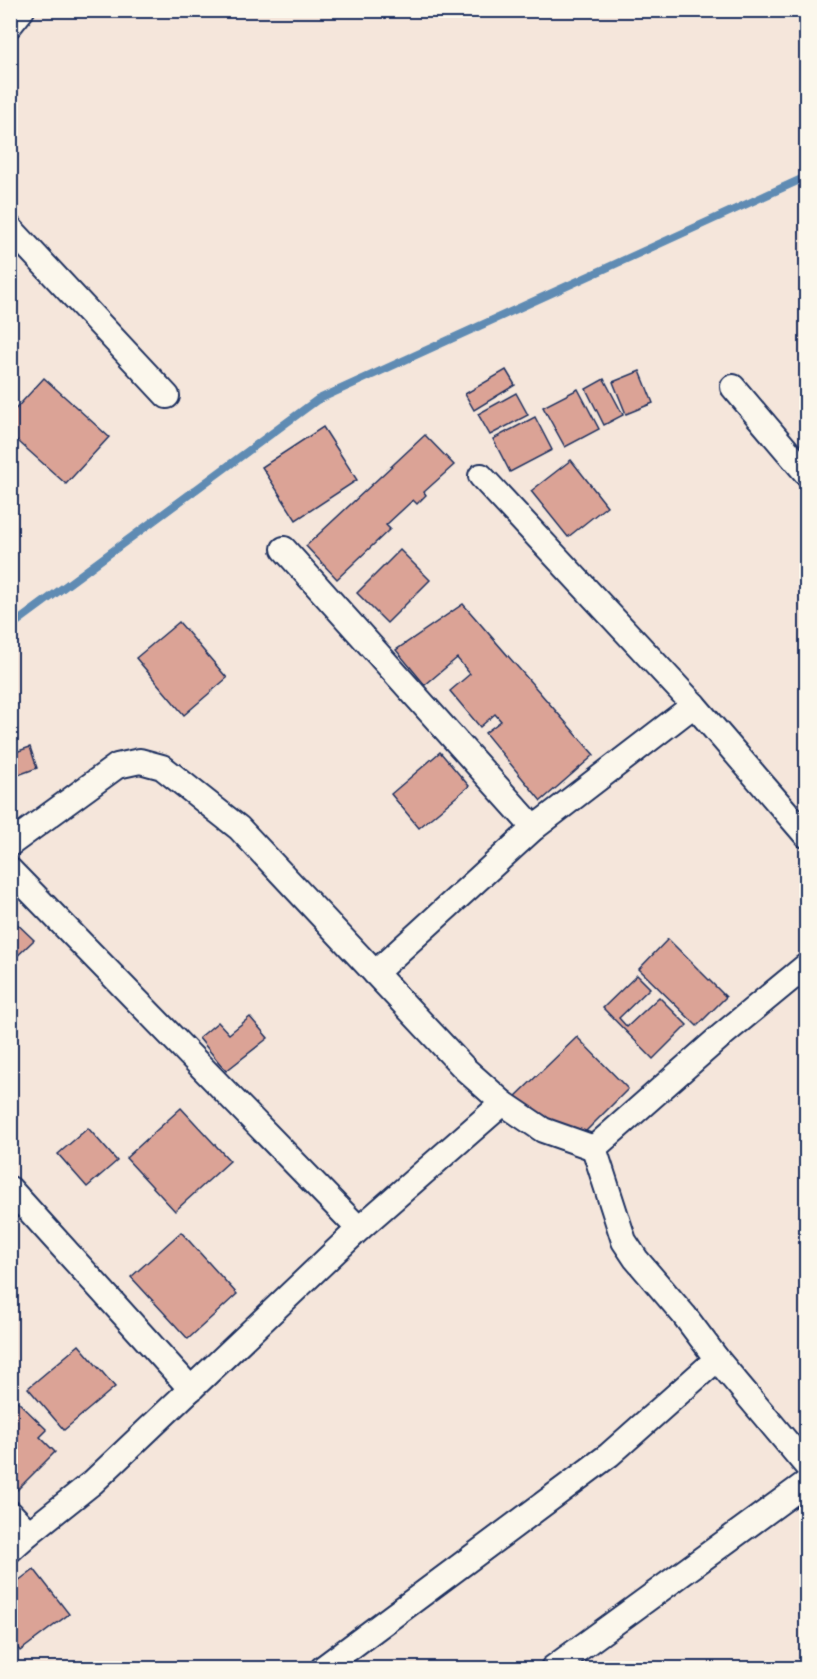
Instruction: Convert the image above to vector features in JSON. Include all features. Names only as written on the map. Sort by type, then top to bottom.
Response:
[{"type":"street","points":[[10,25],[22,10]]},
{"type":"street","points":[[10,228],[167,396]]},
{"type":"street","points":[[733,387],[807,473]]},
{"type":"street","points":[[481,476],[694,705],[807,835]]},
{"type":"street","points":[[284,549],[534,828]]},
{"type":"street","points":[[375,973],[534,828],[694,705]]},
{"type":"street","points":[[10,844],[117,766],[140,761],[162,767],[239,828],[466,1070],[503,1103],[543,1130],[594,1148]]},
{"type":"street","points":[[10,870],[359,1229]]},
{"type":"street","points":[[594,1148],[721,1036],[807,966]]},
{"type":"street","points":[[10,1550],[93,1482],[359,1229],[503,1103]]},
{"type":"street","points":[[594,1148],[624,1242],[717,1359],[807,1465]]},
{"type":"street","points":[[10,1189],[191,1389]]},
{"type":"street","points":[[323,1668],[609,1455],[717,1359]]},
{"type":"street","points":[[553,1668],[807,1483]]},
{"type":"street","points":[[10,1514],[29,1533]]},
{"type":"building","points":[[506,370],[515,385],[474,410],[465,394]]},
{"type":"building","points":[[640,371],[653,403],[626,414],[613,382]]},
{"type":"building","points":[[44,378],[109,437],[66,484],[10,434],[10,415]]},
{"type":"building","points":[[604,379],[623,415],[604,425],[586,389]]},
{"type":"building","points":[[578,389],[599,429],[565,447],[543,407]]},
{"type":"building","points":[[516,393],[528,415],[490,435],[478,414]]},
{"type":"building","points":[[535,417],[552,450],[510,472],[493,439]]},
{"type":"building","points":[[323,427],[357,480],[296,520],[262,467]]},
{"type":"building","points":[[425,435],[454,465],[424,492],[426,495],[417,504],[413,500],[386,525],[390,529],[337,579],[306,546]]},
{"type":"building","points":[[571,460],[607,506],[568,537],[531,491]]},
{"type":"building","points":[[400,550],[430,580],[387,623],[357,593]]},
{"type":"building","points":[[463,604],[594,755],[541,801],[485,733],[501,721],[495,714],[480,727],[450,691],[470,674],[457,658],[425,685],[396,650]]},
{"type":"building","points":[[179,622],[227,678],[184,715],[136,658]]},
{"type":"building","points":[[30,747],[37,768],[10,778],[10,754]]},
{"type":"building","points":[[440,752],[469,786],[419,828],[391,794]]},
{"type":"building","points":[[10,917],[34,940],[10,963]]},
{"type":"building","points":[[668,939],[726,997],[697,1026],[639,969]]},
{"type":"building","points":[[637,975],[650,988],[619,1018],[627,1027],[659,997],[687,1025],[653,1059],[603,1008]]},
{"type":"building","points":[[250,1017],[268,1038],[226,1071],[199,1038],[218,1022],[229,1034]]},
{"type":"building","points":[[577,1037],[628,1089],[567,1150],[515,1097]]},
{"type":"building","points":[[181,1108],[230,1161],[175,1211],[126,1158]]},
{"type":"building","points":[[88,1128],[117,1161],[87,1187],[58,1154]]},
{"type":"building","points":[[181,1232],[237,1294],[188,1339],[131,1277]]},
{"type":"building","points":[[79,1345],[115,1387],[64,1430],[28,1388]]},
{"type":"building","points":[[10,1394],[47,1430],[40,1437],[55,1452],[13,1494],[10,1491]]},
{"type":"building","points":[[34,1569],[69,1614],[20,1651],[10,1638],[10,1587]]},
{"type":"waterway","points":[[10,627],[317,400],[806,177]]}]
